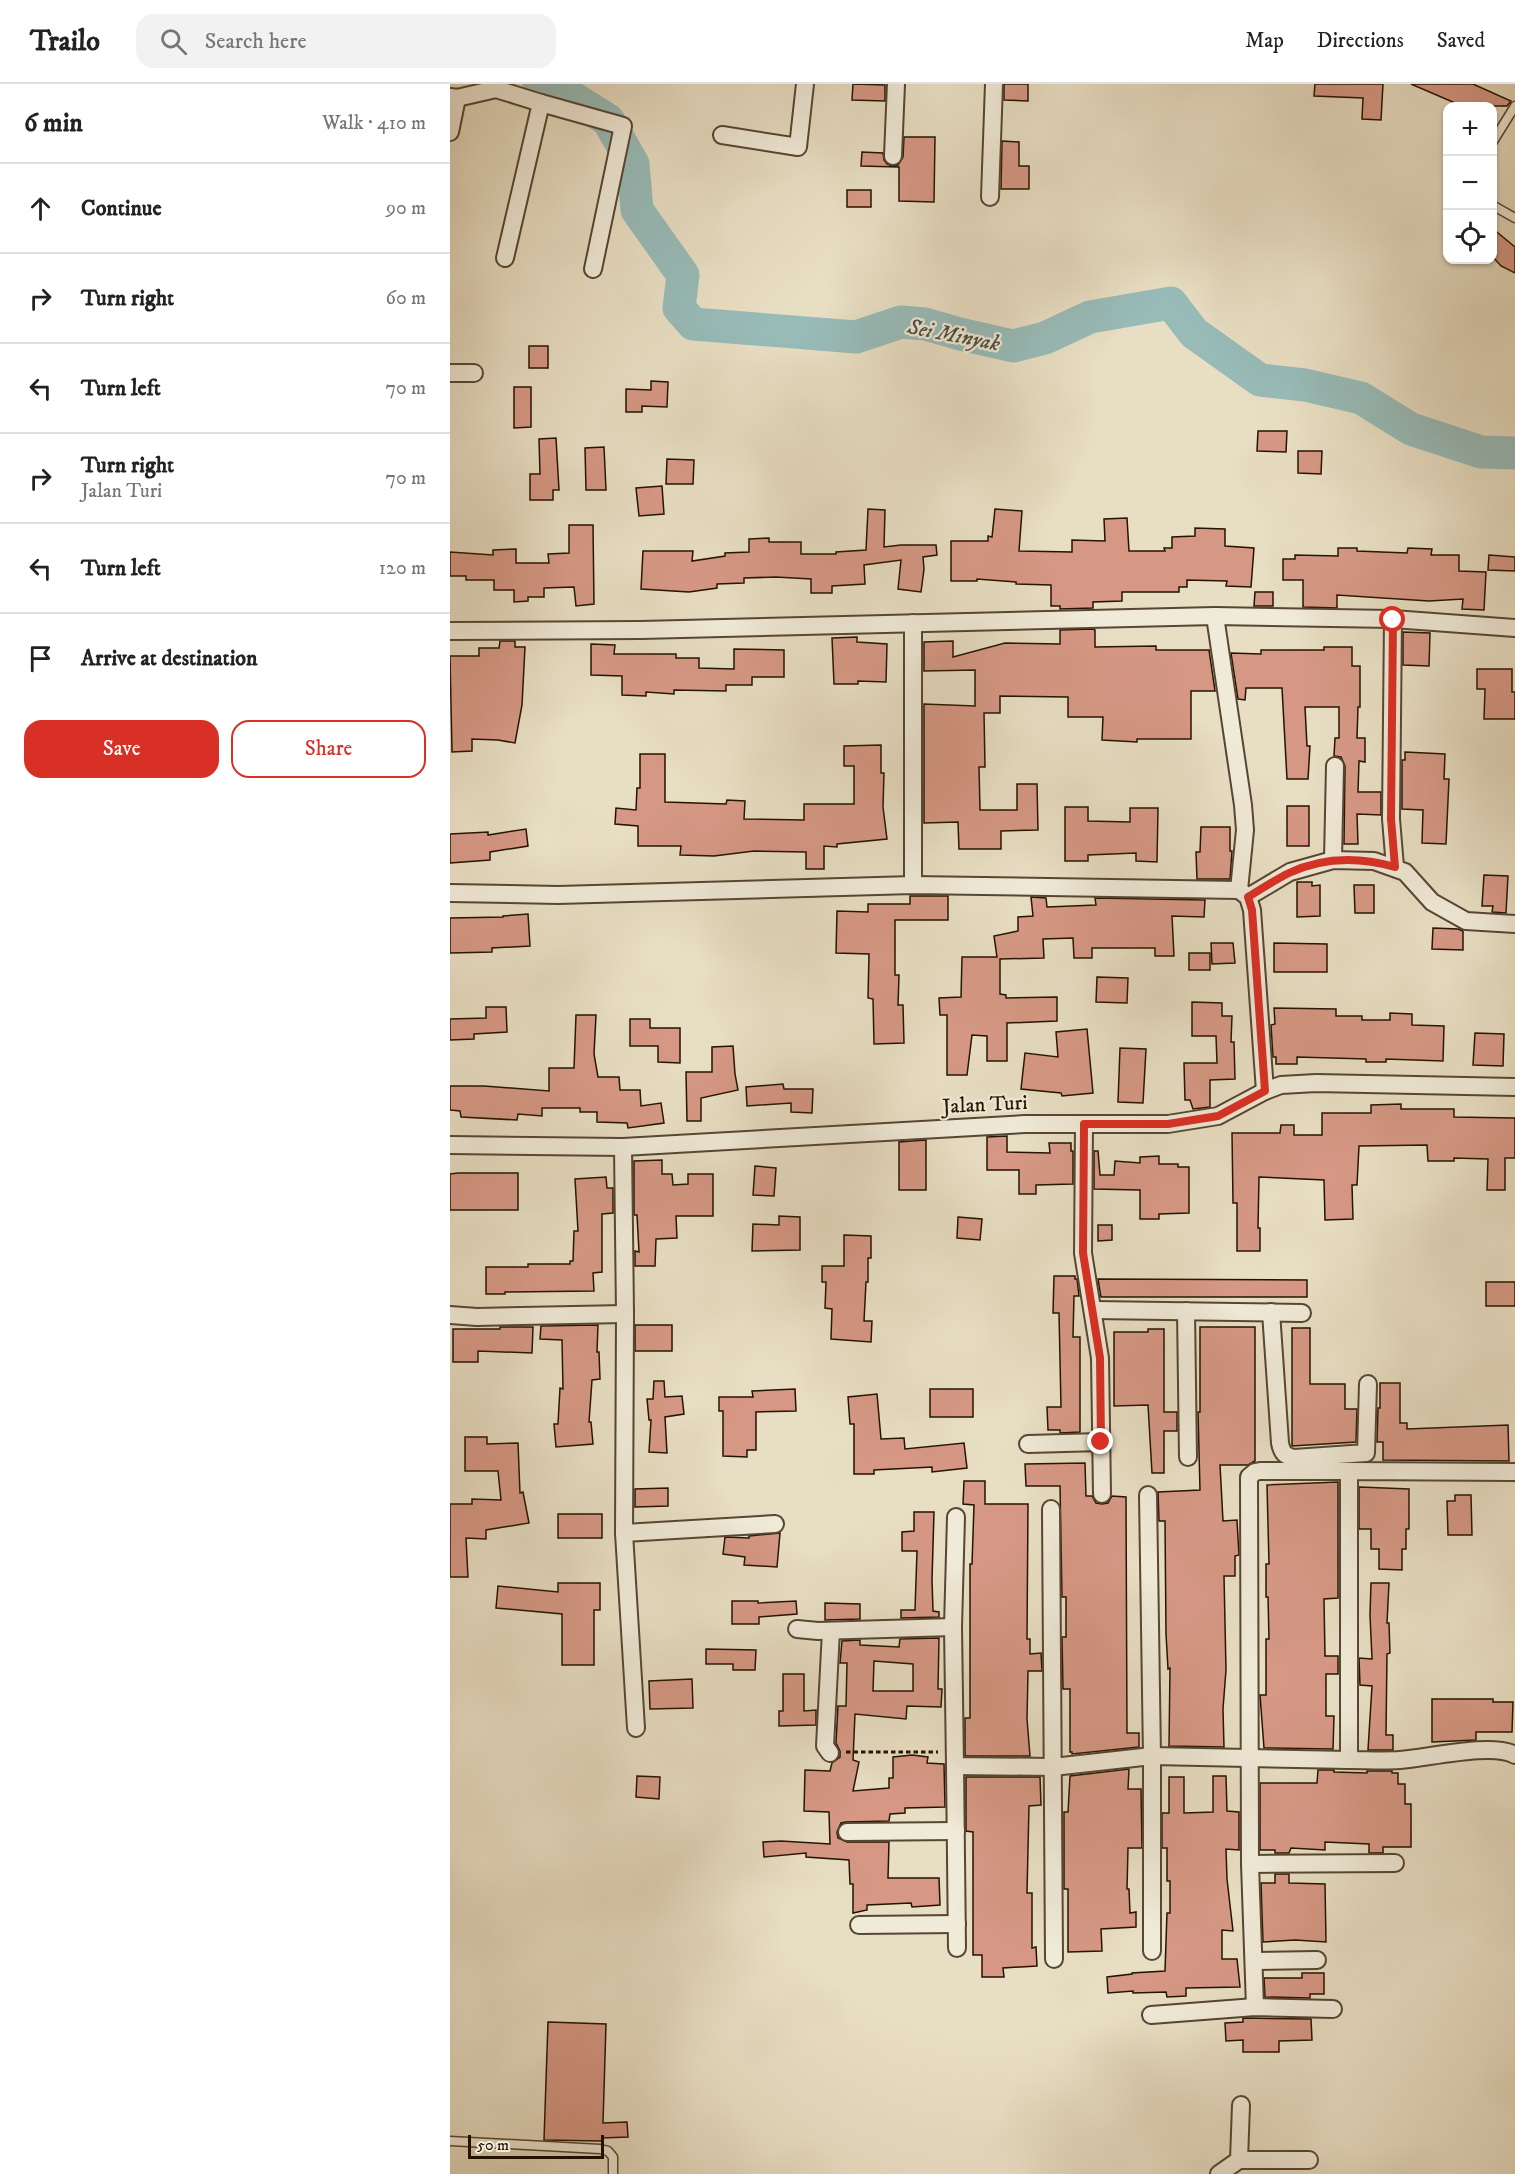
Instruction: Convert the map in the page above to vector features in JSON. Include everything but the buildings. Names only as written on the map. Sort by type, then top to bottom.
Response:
[{"type":"street","points":[[722,135],[798,147],[805,84]]},
{"type":"street","points":[[893,156],[896,84]]},
{"type":"street","points":[[990,197],[994,84]]},
{"type":"street","points":[[450,132],[454,98],[496,89],[623,126],[593,269]]},
{"type":"street","points":[[505,258],[541,103]]},
{"type":"street","points":[[450,373],[474,373]]},
{"type":"street","points":[[1215,616],[1243,805],[1245,830],[1243,894],[1252,910],[1265,1091]]},
{"type":"street","points":[[450,631],[641,630],[1215,616],[1393,620],[1515,628]]},
{"type":"street","points":[[1393,620],[1391,819],[1395,867]]},
{"type":"street","points":[[913,623],[913,885]]},
{"type":"street","points":[[1333,860],[1335,766]]},
{"type":"street","points":[[450,893],[558,894],[913,885],[1243,894],[1290,872],[1333,860],[1374,861],[1404,872],[1432,902],[1466,921],[1515,924]]},
{"type":"street","name":"Jalan Turi","points":[[450,1145],[623,1147],[1025,1124],[1168,1124],[1218,1116],[1281,1085],[1316,1083],[1515,1087]]},
{"type":"street","points":[[1084,1124],[1083,1253],[1100,1358],[1102,1494]]},
{"type":"street","points":[[623,1147],[624,1533],[636,1728]]},
{"type":"street","points":[[1094,1310],[1302,1312]]},
{"type":"street","points":[[1186,1311],[1188,1457]]},
{"type":"street","points":[[1271,1312],[1281,1451],[1294,1458],[1366,1453]]},
{"type":"street","points":[[450,1315],[477,1317],[625,1314]]},
{"type":"street","points":[[1368,1384],[1366,1453],[1368,1471]]},
{"type":"street","points":[[1028,1444],[1101,1442]]},
{"type":"street","points":[[1255,2007],[1250,1864],[1249,1477],[1260,1471],[1515,1472]]},
{"type":"street","points":[[1349,1471],[1349,1760]]},
{"type":"street","points":[[1148,1495],[1152,1951]]},
{"type":"street","points":[[1051,1509],[1054,1959]]},
{"type":"street","points":[[956,1517],[953,1627],[957,1948]]},
{"type":"street","points":[[624,1533],[775,1524]]},
{"type":"street","points":[[798,1629],[831,1631],[953,1627]]},
{"type":"street","points":[[830,1753],[825,1746],[831,1631]]},
{"type":"street","points":[[955,1759],[1053,1767],[1152,1756],[1401,1760],[1473,1751],[1506,1750],[1515,1755]]},
{"type":"street","points":[[848,1832],[956,1832]]},
{"type":"street","points":[[1250,1864],[1395,1863]]},
{"type":"street","points":[[860,1925],[957,1924]]},
{"type":"street","points":[[1254,1961],[1317,1960]]},
{"type":"street","points":[[1151,2015],[1255,2007],[1333,2009]]},
{"type":"street","points":[[1239,2160],[1241,2105]]},
{"type":"street","points":[[1219,2174],[1239,2160],[1310,2160]]},
{"type":"lane","points":[[1497,135],[1515,106]]},
{"type":"lane","points":[[1497,208],[1515,218]]},
{"type":"lane","points":[[450,2141],[600,2149],[608,2151],[613,2157],[613,2174]]},
{"type":"path","points":[[830,1753],[955,1759]]},
{"type":"waterway","name":"Sei Minyak","points":[[539,84],[554,86],[608,120],[633,164],[637,210],[683,275],[679,308],[693,324],[856,337],[901,322],[925,324],[1013,346],[1045,338],[1090,317],[1171,303],[1194,333],[1260,380],[1305,385],[1361,398],[1411,429],[1481,452],[1515,453]]},
{"type":"route","points":[[1101,1442],[1100,1358],[1083,1253],[1084,1124],[1168,1124],[1218,1116],[1265,1091],[1252,910],[1248,897],[1290,872],[1333,860],[1374,861],[1395,867],[1391,819],[1393,620]]}]
